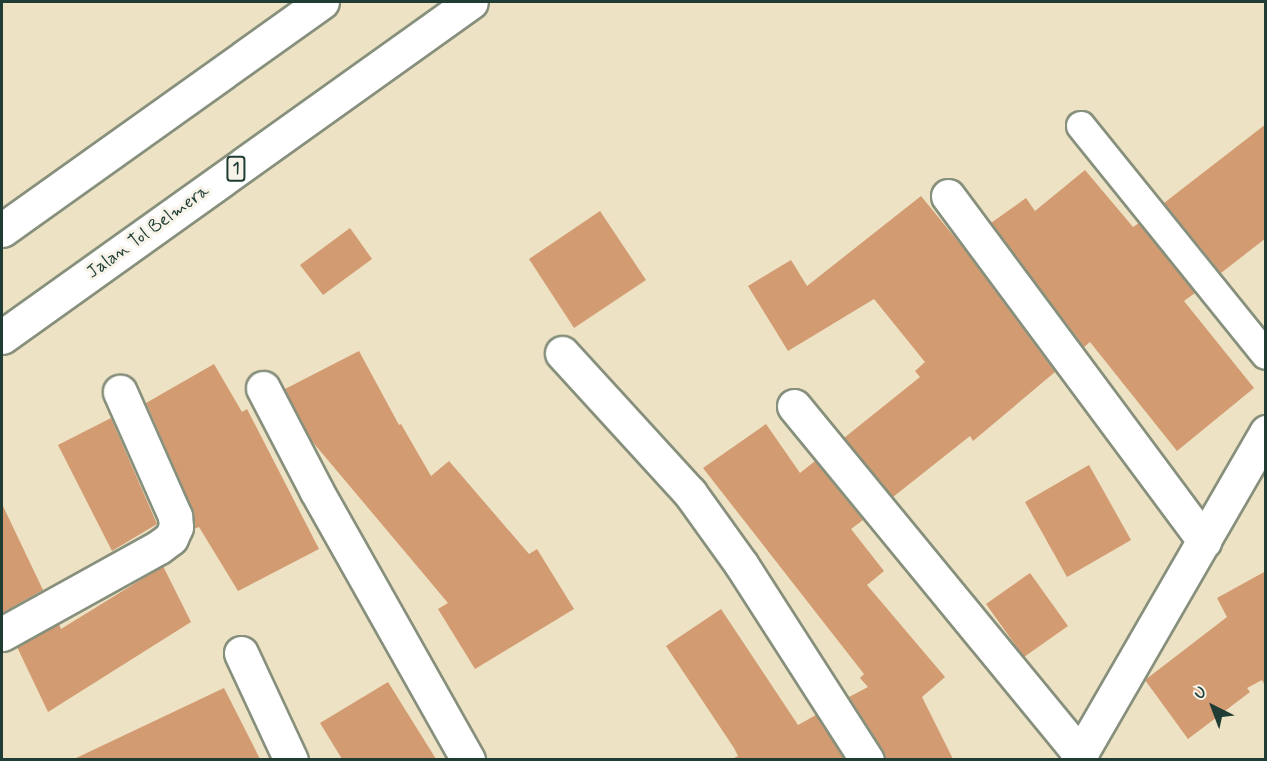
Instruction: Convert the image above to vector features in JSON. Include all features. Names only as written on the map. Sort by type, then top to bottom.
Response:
[{"type":"main road","points":[[2,230],[322,2]]},
{"type":"main road","name":"Jalan Tol Belmera","points":[[2,337],[471,2]]},
{"type":"main road","points":[[948,196],[1204,541]]},
{"type":"main road","points":[[562,354],[690,494],[741,564],[867,759]]},
{"type":"main road","points":[[263,388],[316,490],[468,759]]},
{"type":"main road","points":[[2,634],[159,548],[171,538],[176,527],[175,516],[120,392]]},
{"type":"main road","points":[[794,406],[1079,758],[1266,432]]},
{"type":"main road","points":[[242,653],[291,759]]},
{"type":"lane","points":[[1081,126],[1266,355]]},
{"type":"building","points":[[1266,124],[1266,238],[1221,273],[1164,203]]},
{"type":"building","points":[[1085,170],[1133,227],[1139,223],[1195,293],[1184,301],[1254,388],[1177,451],[1090,342],[1084,347],[991,223],[1026,198],[1035,211]]},
{"type":"building","points":[[921,196],[961,245],[1055,372],[973,441],[970,436],[893,497],[844,438],[920,377],[915,371],[925,362],[874,299],[788,351],[748,286],[791,260],[807,286]]},
{"type":"building","points":[[600,211],[646,280],[574,328],[529,259]]},
{"type":"building","points":[[350,228],[372,259],[323,295],[300,265]]},
{"type":"building","points":[[359,351],[399,425],[401,424],[431,476],[449,461],[529,554],[537,549],[574,609],[475,669],[438,609],[448,603],[311,440],[285,389]]},
{"type":"building","points":[[214,364],[242,412],[247,409],[319,549],[238,591],[199,527],[194,529],[192,508],[146,403]]},
{"type":"building","points":[[111,418],[157,524],[112,551],[58,445]]},
{"type":"building","points":[[766,424],[800,473],[815,461],[863,520],[851,529],[884,571],[867,585],[945,677],[922,697],[953,759],[886,759],[883,750],[849,697],[868,687],[860,678],[864,674],[703,468]]},
{"type":"building","points":[[1089,465],[1131,540],[1067,577],[1025,502]]},
{"type":"building","points":[[2,504],[43,590],[2,613]]},
{"type":"building","points":[[163,566],[191,622],[48,712],[17,647],[59,624],[61,629]]},
{"type":"building","points":[[1266,571],[1266,687],[1262,680],[1247,688],[1250,692],[1188,739],[1145,680],[1227,617],[1217,598]]},
{"type":"building","points":[[1030,573],[1068,626],[1024,657],[986,604]]},
{"type":"building","points":[[721,609],[798,725],[816,715],[844,759],[732,759],[738,756],[734,748],[666,646]]},
{"type":"building","points":[[388,682],[436,759],[342,759],[320,723]]},
{"type":"building","points":[[224,688],[260,759],[74,759]]}]
